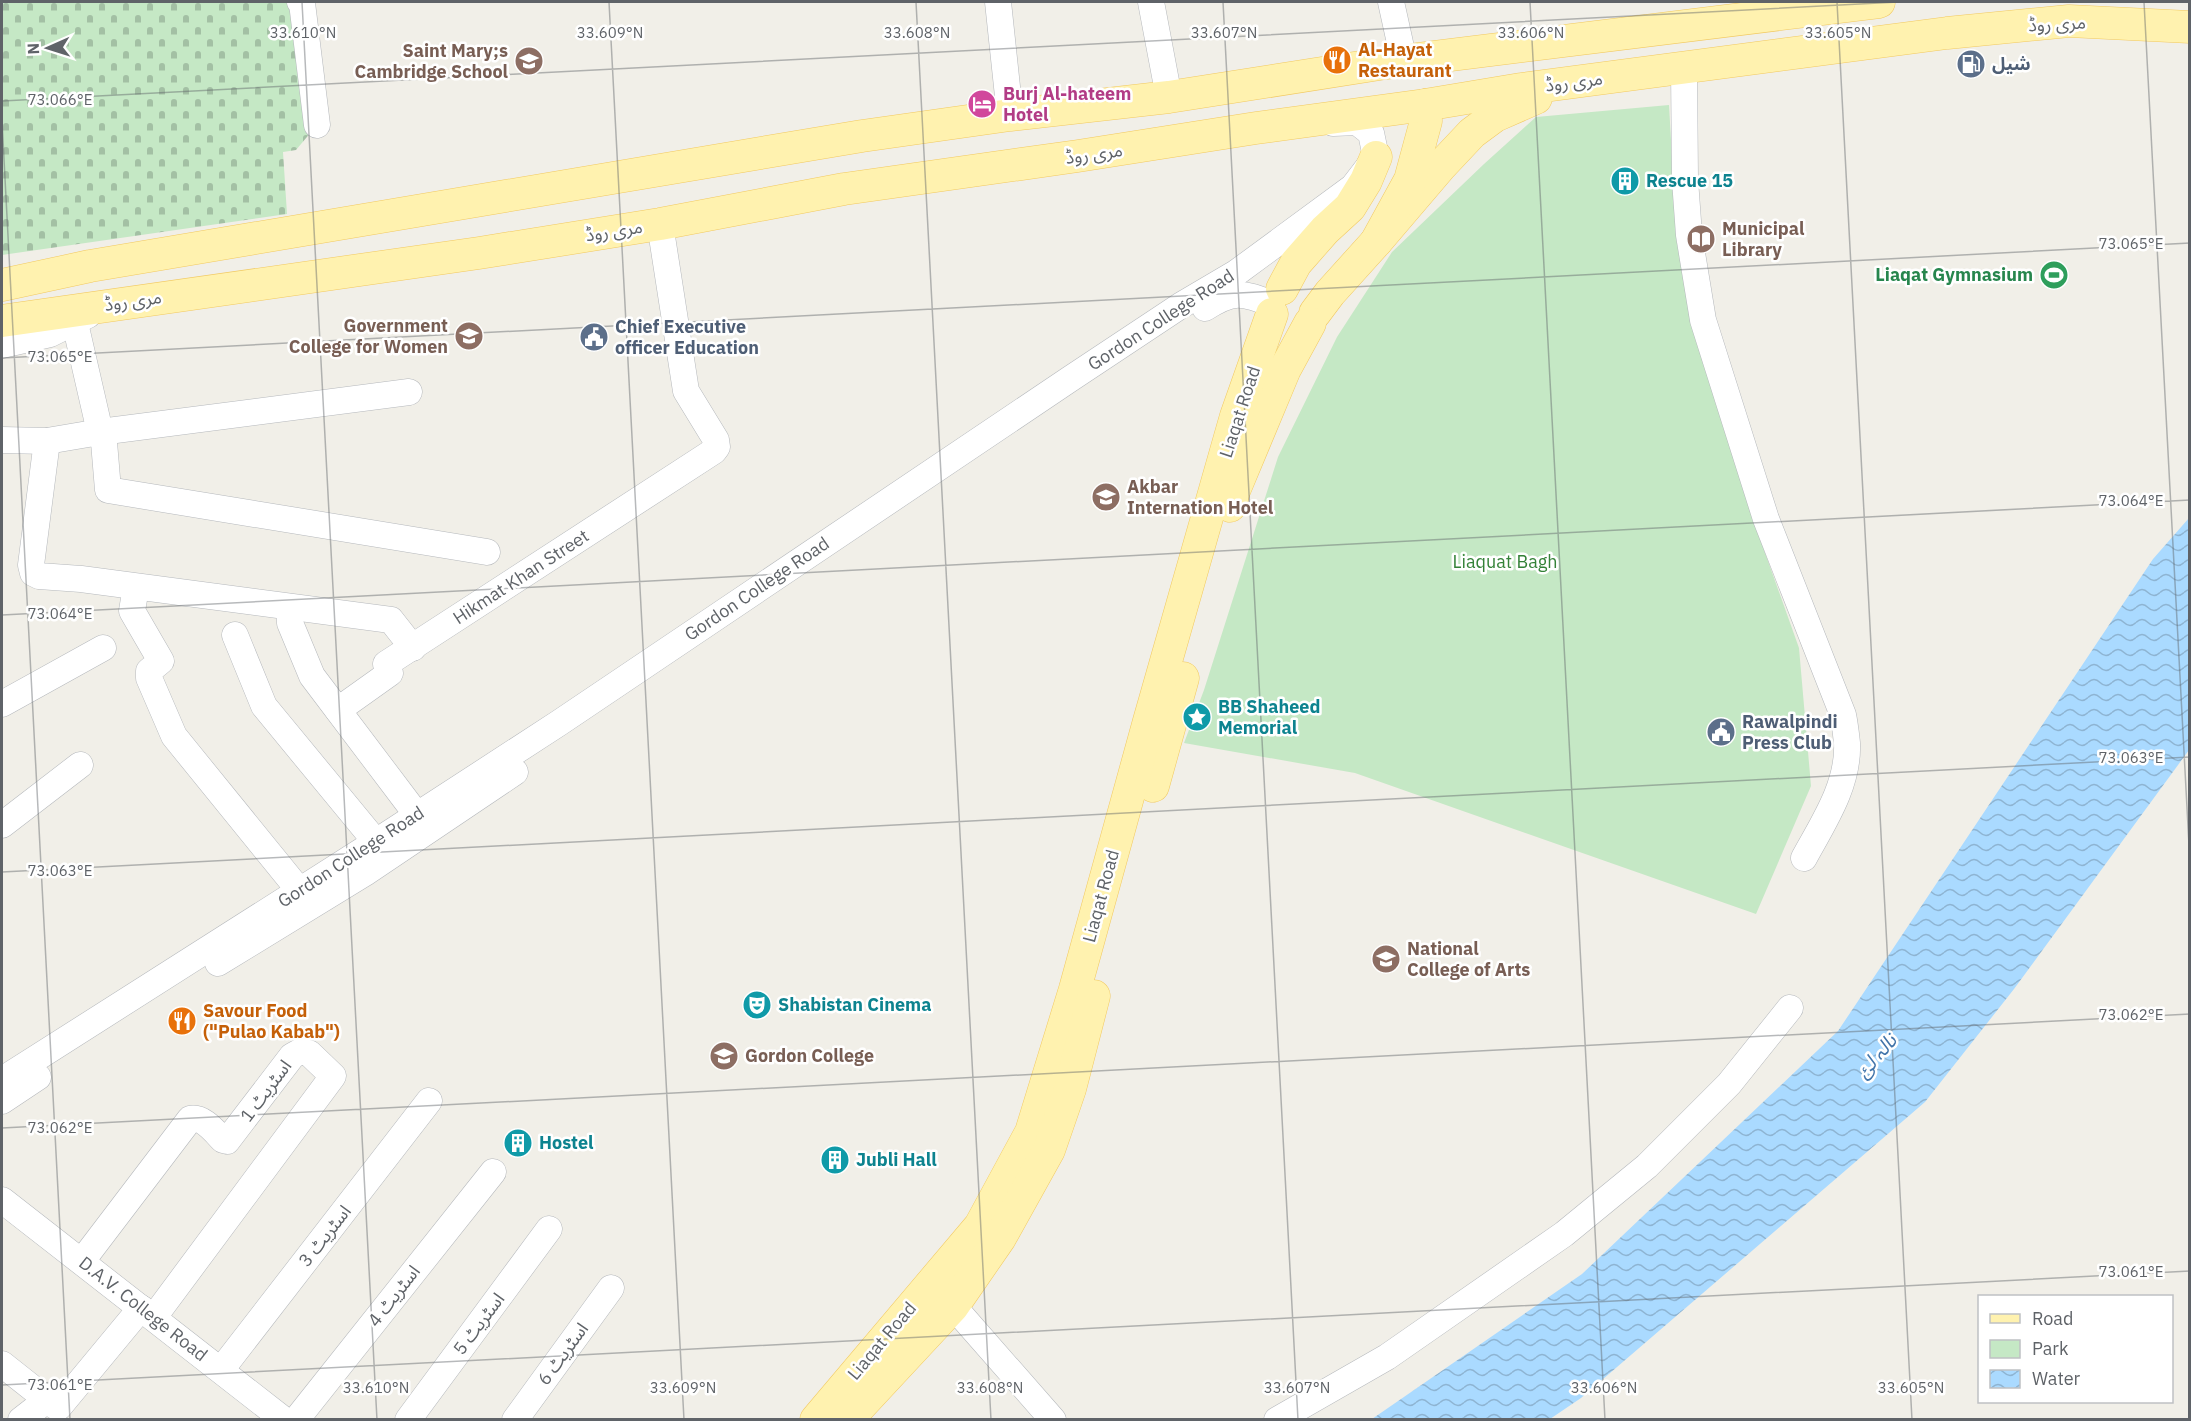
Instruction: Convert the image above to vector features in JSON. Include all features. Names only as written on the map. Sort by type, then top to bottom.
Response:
[{"type":"main road","points":[[2,285],[90,266],[862,136],[1010,115],[1169,97],[1404,61],[1879,2]]},
{"type":"main road","name":"مری روڈ","points":[[2,321],[479,253],[660,224],[926,176],[1425,105],[1521,88],[1947,33],[2069,21],[2187,27]]},
{"type":"main road","points":[[1376,242],[1440,166],[1472,133],[1495,116],[1573,82]]},
{"type":"main road","name":"Liaqat Road","points":[[847,1419],[953,1306],[1000,1238],[1049,1150],[1070,1089],[1234,491],[1285,369],[1312,318],[1330,293],[1376,242],[1410,180],[1426,121],[1425,105]]},
{"type":"main road","name":"Liaqat Road","points":[[816,1419],[980,1226],[1031,1132],[1076,989],[1236,416],[1276,300],[1296,263],[1325,230],[1350,207],[1366,181],[1376,157]]},
{"type":"main road","points":[[471,202],[479,253]]},
{"type":"main road","points":[[1276,300],[1292,286],[1302,288],[1310,294],[1315,303],[1312,318]]},
{"type":"street","points":[[300,2],[302,3],[317,125]]},
{"type":"street","points":[[998,2],[1010,115]]},
{"type":"street","points":[[1151,2],[1169,97]]},
{"type":"street","points":[[1391,2],[1404,61]]},
{"type":"street","points":[[1684,68],[1685,180],[1689,235],[1703,320],[1766,519],[1843,715],[1847,745],[1844,772],[1834,804],[1804,858]]},
{"type":"street","points":[[1256,128],[1357,122],[1371,133],[1376,157]]},
{"type":"street","name":"Gordon College Road","points":[[2,1080],[559,723],[1080,372],[1180,306],[1236,273],[1353,187],[1376,157]]},
{"type":"street","name":"Hikmat Khan Street","points":[[338,710],[390,673],[386,664],[717,447],[716,440],[686,391],[660,224]]},
{"type":"street","points":[[2,272],[48,275]]},
{"type":"street","points":[[1236,273],[1262,273],[1269,278],[1276,300]]},
{"type":"street","name":"Gordon College Road","points":[[2,1101],[273,928],[365,873],[1209,305],[1233,293],[1276,300]]},
{"type":"street","points":[[2,345],[50,334],[107,305]]},
{"type":"street","points":[[75,323],[104,441],[108,490],[487,552]]},
{"type":"street","points":[[2,440],[47,441],[100,432],[409,392]]},
{"type":"street","points":[[47,441],[31,565],[33,573],[39,576],[81,579],[390,620],[413,648]]},
{"type":"street","points":[[136,586],[132,611],[161,661],[149,671],[149,678],[174,736],[299,890]]},
{"type":"street","points":[[290,606],[290,623],[312,676],[417,815]]},
{"type":"street","points":[[235,635],[264,706],[376,842]]},
{"type":"street","points":[[2,702],[103,648]]},
{"type":"street","points":[[2,825],[80,765]]},
{"type":"street","points":[[1277,1419],[1387,1357],[1564,1234],[1664,1150],[1730,1084],[1790,1008]]},
{"type":"street","name":"اسٹریٹ 1","points":[[81,1261],[190,1119],[195,1117],[200,1119],[227,1141],[292,1056],[301,1051],[309,1053],[333,1076],[148,1312]]},
{"type":"street","name":"اسٹریٹ 3","points":[[221,1370],[429,1101]]},
{"type":"street","name":"اسٹریٹ 4","points":[[296,1419],[493,1172]]},
{"type":"street","name":"D.A.V. College Road","points":[[2,1200],[284,1419]]},
{"type":"street","name":"اسٹریٹ 5","points":[[408,1419],[549,1229]]},
{"type":"street","name":"اسٹریٹ 6","points":[[515,1419],[611,1288]]},
{"type":"street","points":[[953,1306],[1053,1419]]},
{"type":"street","points":[[2,1364],[59,1407],[148,1312]]},
{"type":"street","points":[[21,1419],[48,1399]]},
{"type":"green space","points":[[2,2],[300,2],[317,125],[296,150],[283,152],[287,214],[2,255]]},
{"type":"green space","name":"Liaquat Bagh","points":[[1669,105],[1677,243],[1748,505],[1799,648],[1811,786],[1756,914],[1355,773],[1184,743],[1204,690],[1278,457],[1337,337],[1392,252],[1536,117]]},
{"type":"water","name":"نالہ لئ","points":[[2189,518],[2189,750],[2014,989],[1925,1102],[1581,1398],[1550,1419],[1372,1419],[1582,1274],[1838,1031],[2153,559]]},
{"type":"place","name":"Al-Hayat Restaurant","points":[[1337,60]]},
{"type":"place","name":"Saint Mary;s Cambridge School","points":[[529,61]]},
{"type":"place","name":"شیل","points":[[1971,64]]},
{"type":"place","name":"Burj Al-hateem Hotel","points":[[982,104]]},
{"type":"place","name":"Rescue 15","points":[[1625,181]]},
{"type":"place","name":"Municipal Library","points":[[1701,239]]},
{"type":"place","name":"Liaqat Gymnasium","points":[[2054,275]]},
{"type":"place","name":"Government College for Women","points":[[469,336]]},
{"type":"place","name":"Chief Executive officer Education","points":[[594,337]]},
{"type":"place","name":"Akbar Internation Hotel","points":[[1106,497]]},
{"type":"place","name":"BB Shaheed Memorial","points":[[1197,717]]},
{"type":"place","name":"Rawalpindi Press Club","points":[[1721,732]]},
{"type":"place","name":"National College of Arts","points":[[1386,959]]},
{"type":"place","name":"Shabistan Cinema","points":[[757,1005]]},
{"type":"place","name":"Savour Food (\"Pulao Kabab\")","points":[[182,1021]]},
{"type":"place","name":"Gordon College","points":[[724,1056]]},
{"type":"place","name":"Hostel","points":[[518,1143]]},
{"type":"place","name":"Jubli Hall","points":[[835,1160]]}]
